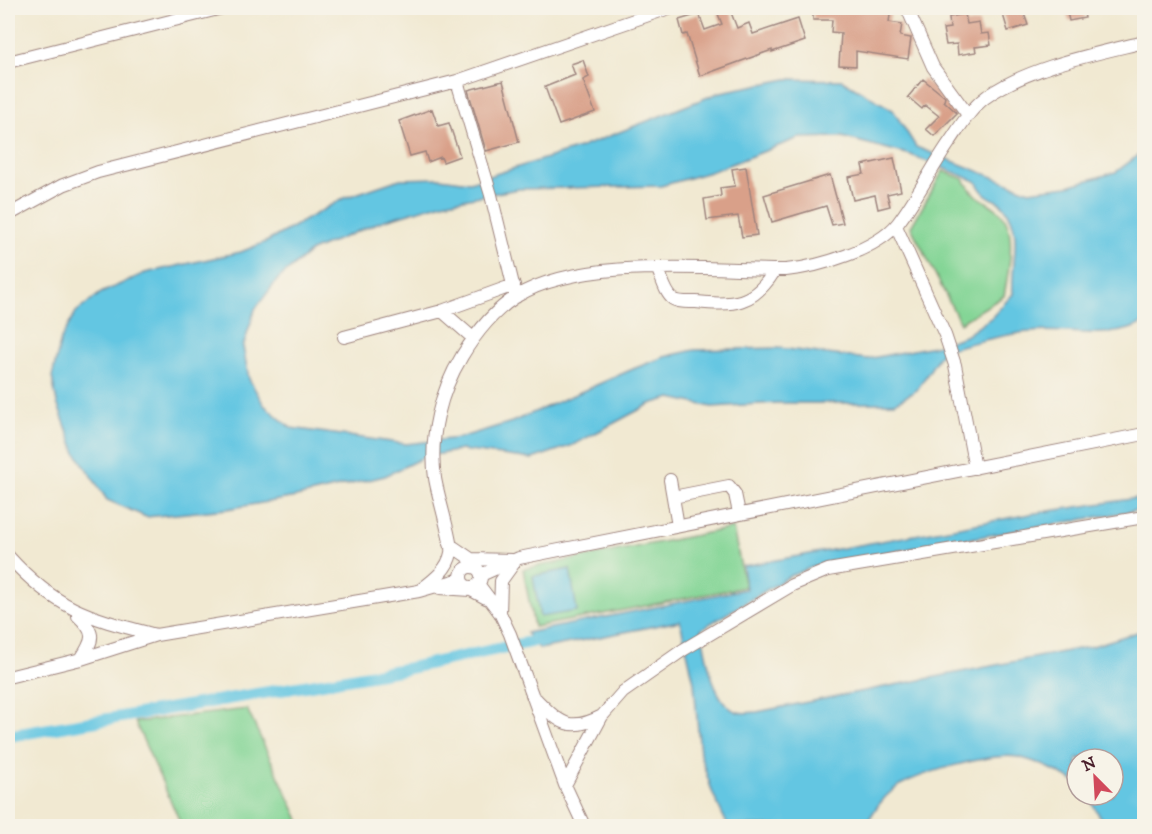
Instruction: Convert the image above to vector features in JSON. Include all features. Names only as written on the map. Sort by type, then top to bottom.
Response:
[{"type":"street","points":[[8,62],[222,8]]},
{"type":"street","points":[[8,215],[63,185],[98,172],[457,81],[669,8]]},
{"type":"street","points":[[907,8],[933,67],[968,116]]},
{"type":"street","points":[[344,337],[556,279],[584,274],[617,270],[775,270],[809,268],[834,261],[860,249],[896,226],[943,151],[968,116],[986,98],[1026,77],[1094,54],[1144,42]]},
{"type":"street","points":[[457,81],[481,168],[491,195],[515,291]]},
{"type":"street","points":[[896,226],[945,336],[955,365],[975,468]]},
{"type":"street","points":[[658,270],[668,293],[676,300],[724,305],[741,302],[756,294],[775,270]]},
{"type":"street","points":[[462,574],[451,547],[435,480],[433,436],[450,375],[483,325],[515,291]]},
{"type":"street","points":[[442,311],[473,338]]},
{"type":"street","points":[[451,547],[471,559],[517,559],[1144,434]]},
{"type":"street","points":[[670,480],[678,526]]},
{"type":"street","points":[[673,497],[729,486],[735,494],[740,513]]},
{"type":"street","points":[[565,785],[602,716],[623,692],[683,650],[792,585],[828,570],[1144,517]]},
{"type":"street","points":[[419,591],[443,569],[451,547]]},
{"type":"street","points":[[8,555],[33,583],[71,609],[89,626],[92,635],[89,647],[81,659]]},
{"type":"street","points":[[480,580],[517,559]]},
{"type":"street","points":[[498,610],[501,580],[517,559]]},
{"type":"street","points":[[8,676],[81,659],[156,635],[419,591],[433,587],[475,567],[510,634],[565,785],[584,826]]},
{"type":"street","points":[[433,587],[477,592],[498,610]]},
{"type":"street","points":[[71,609],[88,617],[156,635]]},
{"type":"street","points":[[533,696],[558,720],[572,726],[586,724],[602,716]]},
{"type":"green space","points":[[943,171],[964,179],[975,194],[998,210],[1008,227],[1010,239],[1004,296],[960,323],[911,227]]},
{"type":"green space","points":[[733,528],[745,587],[534,627],[523,569]]},
{"type":"green space","points":[[247,709],[302,826],[182,826],[135,722]]},
{"type":"water","points":[[787,79],[842,80],[893,110],[916,147],[1029,191],[1068,186],[1116,172],[1144,151],[1144,323],[1117,332],[1019,333],[943,350],[917,390],[895,403],[776,403],[712,407],[671,398],[650,404],[573,445],[532,459],[461,450],[424,457],[385,476],[296,497],[227,509],[146,517],[107,500],[76,453],[57,403],[52,377],[61,339],[76,312],[101,293],[145,273],[241,252],[268,241],[344,198],[400,179],[440,178],[470,182],[579,148],[721,92]],"holes":[[[842,137],[911,155],[976,181],[987,196],[1002,204],[1014,228],[1013,294],[992,317],[965,336],[939,345],[867,359],[779,348],[694,350],[664,357],[633,369],[512,422],[459,438],[406,444],[291,428],[264,405],[249,379],[243,347],[255,309],[278,279],[311,251],[382,221],[442,203],[518,189],[661,186],[710,172],[799,138]]]},
{"type":"water","points":[[1144,497],[1144,509],[820,564],[790,576],[701,629],[716,689],[729,707],[738,712],[757,712],[1093,646],[1144,630],[1144,826],[1105,826],[1095,807],[1125,807],[1125,747],[1065,747],[1065,776],[1018,757],[1006,756],[973,761],[917,777],[893,790],[877,807],[865,826],[728,826],[713,794],[700,754],[694,682],[680,621],[540,649],[526,633],[746,589],[743,566],[1036,513]]},
{"type":"water","points":[[570,569],[577,611],[540,617],[533,576]]},
{"type":"building","points":[[813,8],[891,8],[889,22],[902,24],[900,36],[911,38],[908,59],[856,51],[856,66],[839,65],[841,33],[831,32],[832,20],[813,20]]},
{"type":"building","points":[[1001,8],[1022,8],[1028,25],[1008,31]]},
{"type":"building","points":[[1066,8],[1083,8],[1085,18],[1069,21]]},
{"type":"building","points":[[730,10],[737,28],[749,23],[753,34],[798,19],[805,41],[772,52],[772,50],[700,76],[687,34],[683,35],[679,20],[699,14],[705,30],[722,24],[718,14]]},
{"type":"building","points":[[965,14],[967,24],[979,22],[981,34],[989,33],[991,45],[975,47],[976,52],[958,55],[957,44],[946,45],[943,29],[950,28],[949,17]]},
{"type":"building","points":[[583,60],[589,77],[583,80],[595,112],[559,125],[545,87],[575,75],[571,64]]},
{"type":"building","points":[[923,79],[945,97],[944,101],[957,113],[934,136],[926,129],[939,116],[925,105],[922,109],[908,97]]},
{"type":"building","points":[[503,81],[519,142],[486,151],[468,90]]},
{"type":"building","points":[[432,109],[438,126],[449,123],[460,156],[443,162],[441,157],[428,162],[425,152],[410,156],[399,121]]},
{"type":"building","points":[[894,158],[901,191],[887,194],[890,206],[878,209],[875,195],[853,200],[848,177],[864,174],[862,165]]},
{"type":"building","points":[[746,167],[757,235],[742,237],[738,216],[707,220],[704,199],[721,196],[720,188],[735,186],[732,169]]},
{"type":"building","points":[[830,175],[843,223],[832,225],[826,206],[772,222],[764,195]]},
{"type":"waterway","points":[[8,736],[405,669],[539,640]]}]
